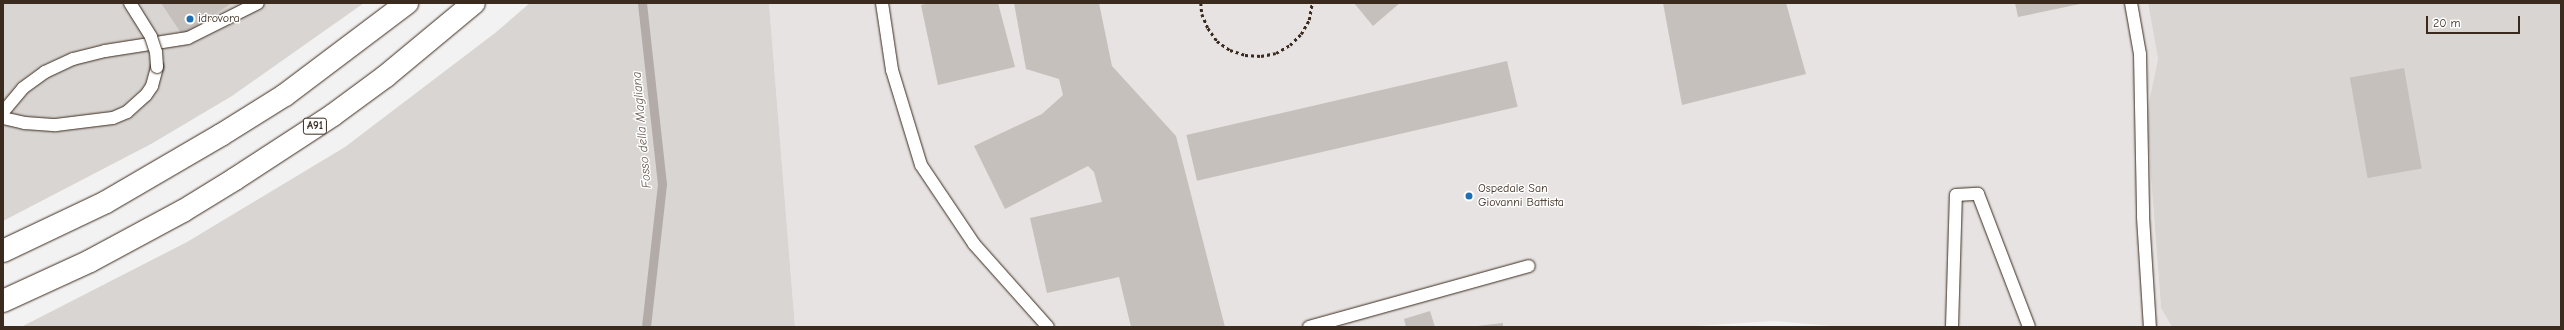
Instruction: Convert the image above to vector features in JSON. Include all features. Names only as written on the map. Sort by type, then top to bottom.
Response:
[{"type":"highway","points":[[3,251],[122,193],[221,135],[285,94],[407,3]]},
{"type":"highway","name":"A91","points":[[3,301],[90,261],[145,232],[228,183],[333,115],[386,76],[474,3]]},
{"type":"lane","points":[[3,118],[56,125],[113,118],[127,112],[146,96],[152,86],[158,67],[156,52],[151,37],[130,3]]},
{"type":"lane","points":[[3,112],[23,88],[45,72],[73,59],[105,51],[188,38],[258,3]]},
{"type":"lane","points":[[882,3],[892,70],[921,165],[974,244],[1048,327]]},
{"type":"lane","points":[[2131,3],[2140,54],[2143,217],[2150,327]]},
{"type":"lane","points":[[1952,327],[1956,195],[1978,194],[2029,327]]},
{"type":"lane","points":[[1309,327],[1529,266]]},
{"type":"path","points":[[1201,3],[1202,14],[1208,28],[1217,41],[1230,50],[1245,56],[1261,56],[1276,53],[1290,45],[1301,34],[1309,20],[1312,3]]},
{"type":"shaded area","points":[[3,3],[364,3],[232,96],[151,144],[3,221]]},
{"type":"shaded area","points":[[530,3],[769,3],[795,327],[21,327],[187,242],[345,147],[495,33]]},
{"type":"shaded area","name":"Ospedale San Giovanni Battista","points":[[769,3],[2148,3],[2158,59],[2148,106],[2148,138],[2161,308],[2172,327],[1842,327],[1774,321],[1679,327],[795,327]]},
{"type":"shaded area","points":[[2148,3],[2561,3],[2561,327],[2172,327],[2161,308],[2148,138],[2148,106],[2158,59]]},
{"type":"building","name":"idrovora","points":[[161,3],[232,3],[183,36]]},
{"type":"building","points":[[930,3],[998,3],[1015,67],[938,85],[921,5]]},
{"type":"building","points":[[1014,3],[1099,3],[1112,66],[1176,136],[1225,327],[1131,327],[1119,277],[1047,293],[1030,218],[1102,202],[1094,172],[1088,166],[1005,209],[974,146],[1042,114],[1063,95],[1059,79],[1026,69]]},
{"type":"building","points":[[1354,3],[1400,3],[1373,26]]},
{"type":"building","points":[[1663,3],[1786,3],[1806,74],[1682,105]]},
{"type":"building","points":[[2015,3],[2080,3],[2080,4],[2018,17]]},
{"type":"building","points":[[1507,61],[1518,107],[1197,181],[1186,135]]},
{"type":"building","points":[[2404,68],[2422,168],[2368,178],[2350,78]]},
{"type":"building","points":[[1430,311],[1435,327],[1406,327],[1404,319]]},
{"type":"building","points":[[1503,323],[1503,327],[1477,327],[1477,326]]},
{"type":"waterway","name":"Fosso della Magliana","points":[[642,3],[662,184],[646,327]]},
{"type":"place","name":"idrovora","points":[[190,19]]},
{"type":"place","name":"Ospedale San Giovanni Battista","points":[[1469,196]]}]
